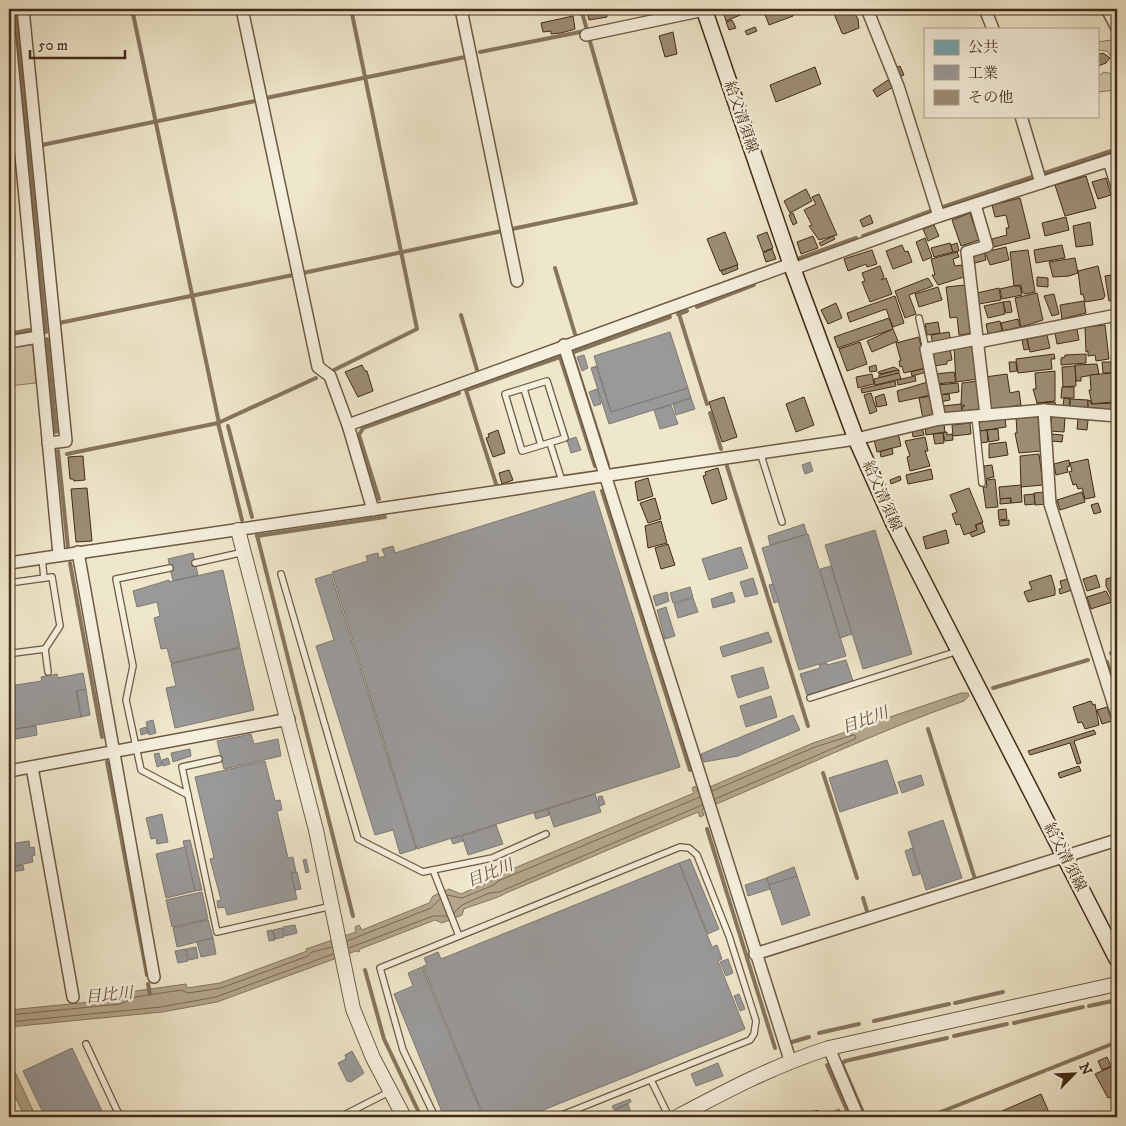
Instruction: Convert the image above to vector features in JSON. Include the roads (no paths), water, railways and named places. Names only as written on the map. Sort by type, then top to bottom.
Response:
[{"type":"main road","name":"給父清須線","points":[[704,9],[792,266],[856,439],[894,524],[1117,959]]},
{"type":"street","points":[[23,9],[66,441],[48,442]]},
{"type":"street","points":[[242,9],[318,367],[330,376],[348,425],[373,510]]},
{"type":"street","points":[[461,9],[518,281]]},
{"type":"street","points":[[586,35],[704,9]]},
{"type":"street","points":[[867,9],[898,86],[939,216]]},
{"type":"street","points":[[985,9],[993,28]]},
{"type":"street","points":[[1107,9],[1117,28]]},
{"type":"street","points":[[9,30],[59,555]]},
{"type":"street","points":[[1022,118],[1041,183]]},
{"type":"street","points":[[348,425],[564,345],[939,216],[1113,159],[1117,188]]},
{"type":"street","points":[[975,204],[987,246],[967,252],[978,341],[980,415]]},
{"type":"street","points":[[940,419],[926,349],[1117,315]]},
{"type":"street","points":[[9,342],[38,337]]},
{"type":"street","points":[[564,345],[700,782],[790,1060]]},
{"type":"street","points":[[1044,410],[1050,504],[1117,715]]},
{"type":"street","points":[[9,563],[856,439],[940,419],[1044,410],[1117,416]]},
{"type":"street","points":[[238,530],[289,720],[332,906],[353,1009],[373,1058],[404,1117]]},
{"type":"street","points":[[78,552],[154,977]]},
{"type":"street","points":[[9,771],[289,720]]},
{"type":"street","points":[[32,767],[73,997]]},
{"type":"street","points":[[755,954],[1117,840]]},
{"type":"street","points":[[677,1117],[790,1060],[829,1048],[1117,984]]},
{"type":"street","points":[[829,1048],[858,1117]]},
{"type":"lane","points":[[919,318],[926,349]]},
{"type":"lane","points":[[547,381],[565,438],[522,451],[505,394],[524,389],[547,381]]},
{"type":"lane","points":[[524,389],[540,445]]},
{"type":"lane","points":[[980,415],[982,483]]},
{"type":"lane","points":[[550,443],[562,481]]},
{"type":"lane","points":[[760,452],[782,522]]},
{"type":"lane","points":[[195,563],[244,552]]},
{"type":"lane","points":[[42,558],[44,578]]},
{"type":"lane","points":[[170,568],[116,580],[134,666],[126,700],[141,770],[188,795]]},
{"type":"lane","points":[[280,574],[358,840],[424,872],[492,858],[546,834]]},
{"type":"lane","points":[[9,583],[52,577],[60,626],[45,649],[48,672]]},
{"type":"lane","points":[[14,654],[45,649]]},
{"type":"lane","points":[[810,698],[959,651]]},
{"type":"lane","points":[[219,759],[182,767],[217,932],[332,906]]},
{"type":"lane","points":[[434,1117],[403,1050],[380,968],[680,847],[689,848],[697,855],[729,936],[756,1021],[754,1034],[750,1040],[557,1117]]},
{"type":"lane","points":[[433,870],[459,936]]},
{"type":"lane","points":[[86,1044],[120,1117]]},
{"type":"lane","points":[[651,1080],[669,1117]]},
{"type":"lane","points":[[340,1117],[390,1092]]},
{"type":"lane","points":[[803,1117],[817,1114],[822,1117]]},
{"type":"water","points":[[961,693],[968,693],[969,696],[964,701],[865,740],[702,810],[704,815],[700,817],[698,812],[499,897],[464,909],[462,915],[442,923],[435,920],[360,949],[359,952],[356,951],[217,1002],[162,1012],[9,1027],[9,1010],[121,999],[129,995],[129,992],[186,984],[187,988],[220,983],[307,951],[306,949],[356,932],[355,927],[359,925],[362,930],[429,903],[433,896],[449,889],[461,894],[492,880],[493,877],[694,793],[692,788],[695,786],[698,792],[813,743]]},
{"type":"water","points":[[9,1059],[36,1117],[25,1117],[9,1084]]},
{"type":"waterway","points":[[15,9],[46,332]]},
{"type":"waterway","points":[[132,9],[219,423]]},
{"type":"waterway","points":[[334,370],[417,329],[351,9]]},
{"type":"waterway","points":[[581,9],[587,30]]},
{"type":"waterway","points":[[480,52],[585,31]]},
{"type":"waterway","points":[[512,229],[636,203],[589,38]]},
{"type":"waterway","points":[[266,98],[465,57]]},
{"type":"waterway","points":[[42,145],[255,101]]},
{"type":"waterway","points":[[1042,174],[1117,149]]},
{"type":"waterway","points":[[940,208],[1035,176]]},
{"type":"waterway","points":[[863,236],[933,210]]},
{"type":"waterway","points":[[303,273],[502,231]]},
{"type":"waterway","points":[[800,258],[856,238]]},
{"type":"waterway","points":[[555,268],[575,334]]},
{"type":"waterway","points":[[59,323],[293,275]]},
{"type":"waterway","points":[[697,307],[754,285]]},
{"type":"waterway","points":[[678,314],[687,311]]},
{"type":"waterway","points":[[679,314],[707,404]]},
{"type":"waterway","points":[[461,315],[477,370]]},
{"type":"waterway","points":[[571,353],[670,317]]},
{"type":"waterway","points":[[9,334],[29,330]]},
{"type":"waterway","points":[[47,339],[56,432]]},
{"type":"waterway","points":[[572,352],[608,465]]},
{"type":"waterway","points":[[496,484],[466,390],[560,357],[595,466]]},
{"type":"waterway","points":[[67,454],[218,423],[316,378]]},
{"type":"waterway","points":[[379,499],[359,435],[363,428],[459,393]]},
{"type":"waterway","points":[[710,413],[721,449]]},
{"type":"waterway","points":[[218,423],[242,520]]},
{"type":"waterway","points":[[228,426],[252,517]]},
{"type":"waterway","points":[[58,451],[68,548]]},
{"type":"waterway","points":[[727,466],[808,726]]},
{"type":"waterway","points":[[602,491],[690,770]]},
{"type":"waterway","points":[[257,536],[385,517]]},
{"type":"waterway","points":[[257,535],[353,916]]},
{"type":"waterway","points":[[70,563],[102,737]]},
{"type":"waterway","name":"目比川","points":[[1111,653],[1117,651]]},
{"type":"waterway","name":"目比川","points":[[993,688],[1088,660]]},
{"type":"waterway","points":[[1107,662],[1117,695]]},
{"type":"waterway","points":[[928,729],[975,879]]},
{"type":"waterway","points":[[107,762],[147,975]]},
{"type":"waterway","points":[[823,773],[857,878]]},
{"type":"waterway","points":[[707,829],[775,1048]]},
{"type":"waterway","points":[[863,898],[867,911]]},
{"type":"waterway","points":[[365,970],[384,1039],[421,1117]]},
{"type":"waterway","points":[[148,984],[150,994]]},
{"type":"waterway","points":[[955,1003],[1003,992]]},
{"type":"waterway","points":[[1089,1006],[1117,1000]]},
{"type":"waterway","points":[[874,1021],[949,1004]]},
{"type":"waterway","points":[[1014,1023],[1083,1007]]},
{"type":"waterway","points":[[819,1033],[859,1024]]},
{"type":"waterway","points":[[954,1036],[1007,1024]]},
{"type":"waterway","points":[[792,1042],[809,1037]]},
{"type":"waterway","points":[[865,1117],[842,1064],[845,1061],[947,1038]]},
{"type":"waterway","points":[[928,1117],[1117,1042]]},
{"type":"waterway","points":[[827,1065],[850,1117]]}]
